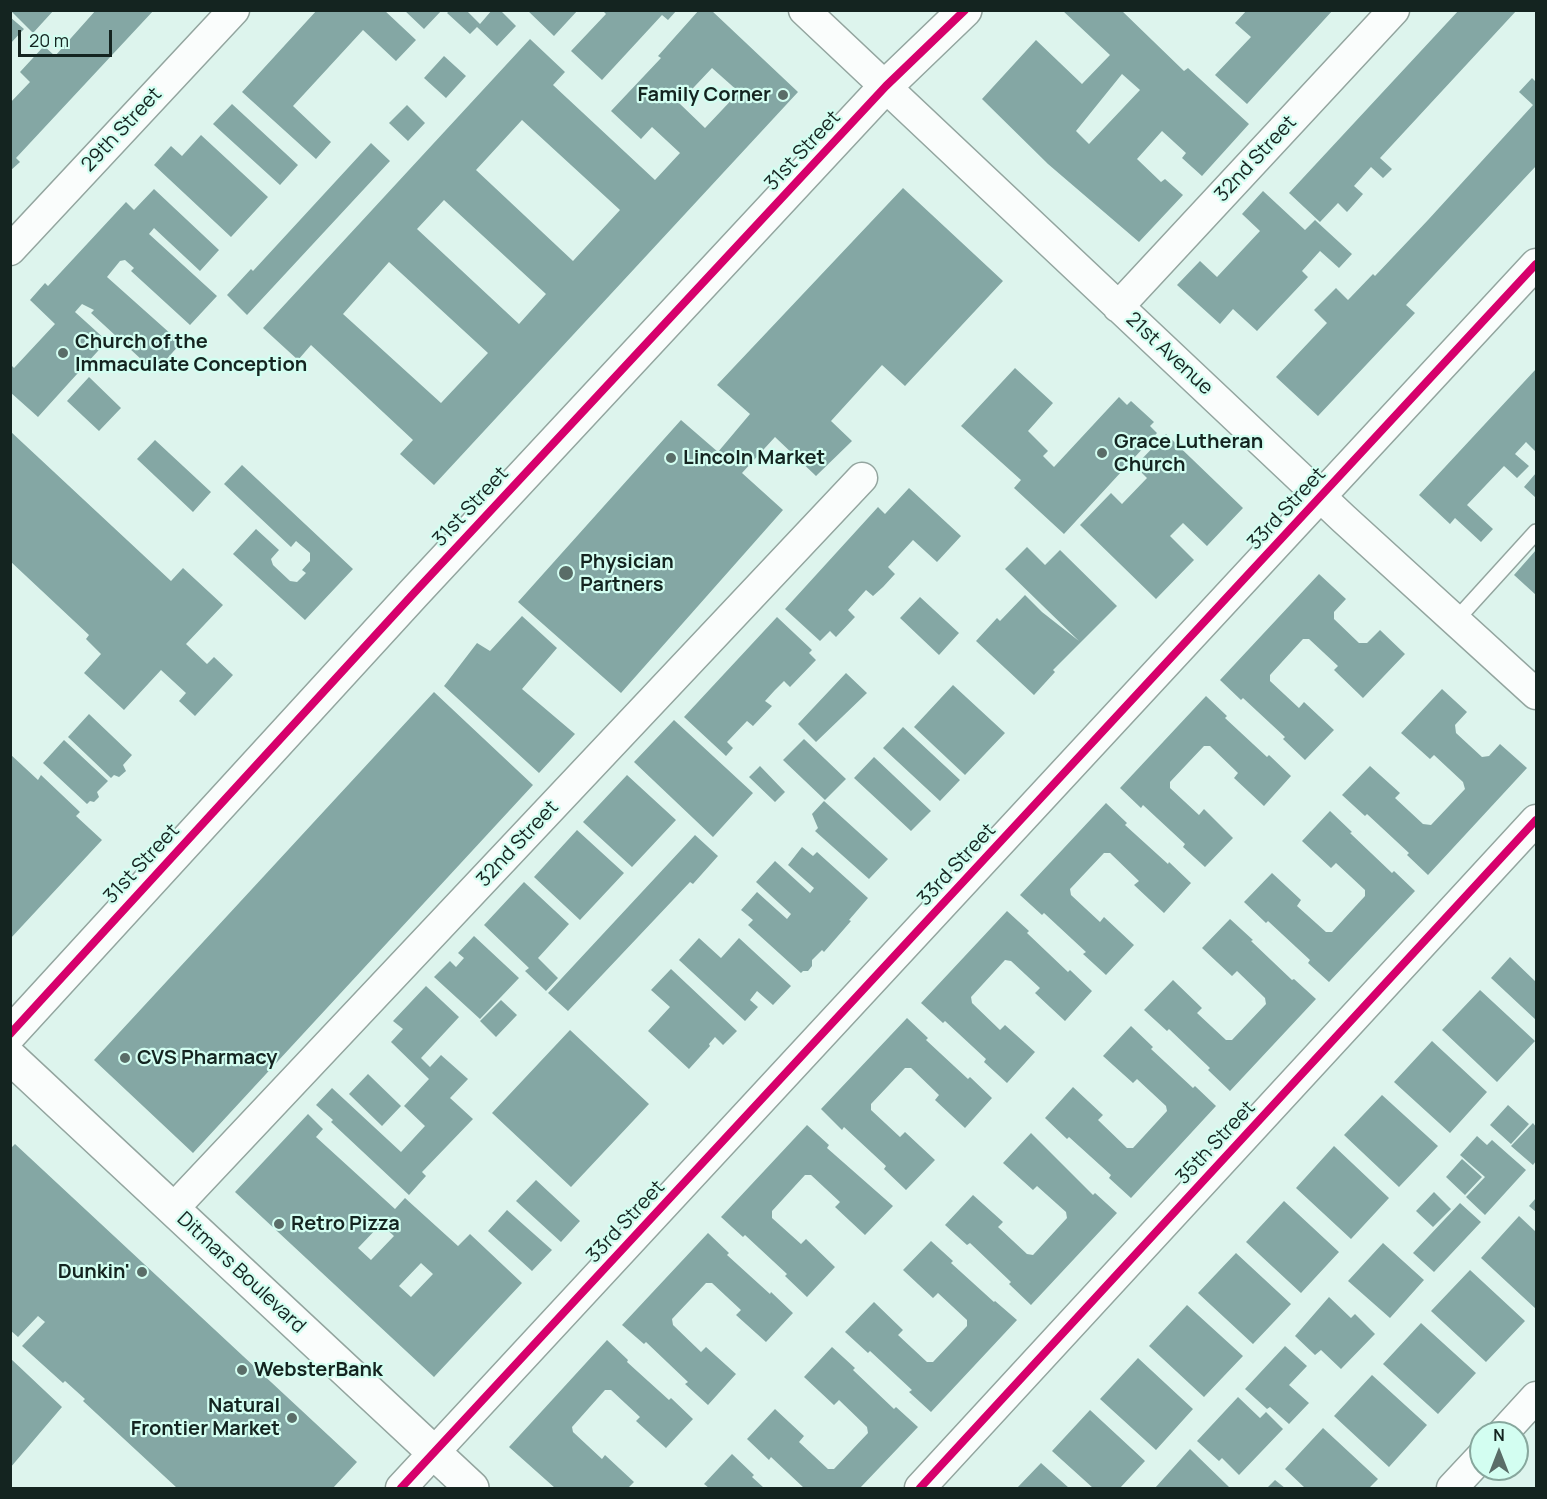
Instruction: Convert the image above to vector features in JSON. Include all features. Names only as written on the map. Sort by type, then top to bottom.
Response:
[{"type":"street","name":"29th Street","points":[[10,250],[234,10]]},
{"type":"street","name":"21st Avenue","points":[[804,10],[1118,307],[1536,694]]},
{"type":"street","name":"31st Street","points":[[10,1034],[414,593],[886,86],[965,10]]},
{"type":"street","name":"32nd Street","points":[[1118,307],[1394,10]]},
{"type":"street","name":"33rd Street","points":[[400,1488],[1536,264]]},
{"type":"street","name":"32nd Street","points":[[173,1209],[862,478]]},
{"type":"street","name":"35th Street","points":[[920,1488],[1536,820]]},
{"type":"street","name":"Ditmars Boulevard","points":[[10,1057],[472,1488]]},
{"type":"street","points":[[1514,1421],[1536,1397]]},
{"type":"street","points":[[1452,1488],[1469,1470]]},
{"type":"lane","points":[[1456,620],[1536,532]]},
{"type":"building","points":[[10,10],[54,10],[33,33]]},
{"type":"building","points":[[96,10],[154,10],[16,158],[20,162],[10,171],[10,103],[30,82],[20,72],[44,46],[55,56]]},
{"type":"building","points":[[317,10],[384,10],[416,40],[396,61],[363,30],[293,106],[331,142],[316,159],[242,92]]},
{"type":"building","points":[[404,10],[442,10],[424,29]]},
{"type":"building","points":[[450,10],[466,10],[480,24],[492,10],[500,10],[516,26],[497,46],[477,27],[470,34],[447,13]]},
{"type":"building","points":[[527,10],[578,10],[554,36]]},
{"type":"building","points":[[602,10],[677,10],[668,20],[662,15],[602,80],[571,51],[606,14]]},
{"type":"building","points":[[699,10],[711,10],[798,92],[434,485],[400,454],[413,440],[311,345],[298,360],[263,328],[530,39],[565,72],[553,85],[655,180],[680,153],[652,127],[641,139],[611,111],[661,58],[658,56]],"holes":[[[712,68],[739,92],[705,128],[679,103]],[[522,120],[620,210],[573,261],[476,170]],[[444,200],[546,294],[519,324],[417,229]],[[389,262],[488,353],[441,403],[343,314]]]},
{"type":"building","points":[[1062,10],[1121,10],[1184,71],[1188,68],[1249,124],[1202,176],[1182,158],[1186,153],[1162,131],[1137,159],[1161,182],[1165,179],[1183,195],[1139,242],[1048,164],[982,99],[1036,40],[1082,84],[1110,55]],"holes":[[[1122,74],[1140,90],[1089,144],[1076,131]]]},
{"type":"building","points":[[1247,10],[1272,10],[1274,12],[1275,10],[1333,10],[1247,104],[1215,75],[1251,37],[1235,23]]},
{"type":"building","points":[[1459,10],[1517,10],[1380,158],[1392,169],[1383,178],[1371,167],[1354,186],[1363,194],[1347,212],[1338,203],[1320,222],[1289,193]]},
{"type":"building","points":[[10,17],[24,29],[10,44]]},
{"type":"building","points":[[444,56],[466,76],[446,98],[424,78]]},
{"type":"building","points":[[1532,78],[1536,82],[1536,166],[1406,305],[1415,313],[1318,416],[1276,377],[1327,323],[1314,310],[1336,288],[1348,300],[1373,274],[1375,276],[1428,220],[1533,105],[1519,92]]},
{"type":"building","points":[[232,104],[298,165],[280,185],[213,124]]},
{"type":"building","points":[[407,105],[425,123],[408,141],[389,123]]},
{"type":"building","points":[[201,135],[268,197],[231,237],[154,165],[171,146],[182,156]]},
{"type":"building","points":[[371,143],[390,161],[247,315],[227,295],[251,269],[253,271]]},
{"type":"building","points":[[903,188],[1003,281],[905,386],[882,365],[831,421],[852,441],[816,476],[775,437],[742,473],[783,510],[621,693],[518,602],[681,420],[718,452],[750,414],[717,385]]},
{"type":"building","points":[[154,189],[219,250],[200,271],[154,228],[149,234],[217,296],[190,325],[131,271],[134,268],[125,260],[120,261],[107,277],[181,343],[155,372],[91,313],[94,310],[82,304],[75,312],[107,341],[38,417],[10,392],[10,364],[14,368],[55,324],[30,300],[45,283],[48,286],[126,202],[134,210]]},
{"type":"building","points":[[1263,191],[1305,230],[1315,220],[1352,254],[1339,268],[1320,251],[1302,271],[1308,277],[1257,331],[1233,309],[1220,324],[1177,285],[1200,261],[1217,277],[1260,231],[1242,214]]},
{"type":"building","name":"Grace Lutheran Church","points":[[1015,368],[1053,403],[1028,431],[1048,451],[1043,456],[1054,467],[1119,397],[1127,405],[1131,401],[1154,422],[1150,426],[1157,433],[1064,534],[1014,488],[1021,480],[961,426]]},
{"type":"building","points":[[1536,369],[1536,449],[1535,451],[1526,442],[1515,454],[1529,466],[1517,478],[1504,466],[1467,505],[1493,529],[1481,542],[1455,518],[1450,524],[1419,495]]},
{"type":"building","points":[[89,377],[121,408],[99,431],[67,401]]},
{"type":"building","points":[[10,431],[171,581],[183,568],[223,605],[186,644],[207,664],[214,657],[233,675],[195,716],[179,701],[186,693],[161,670],[124,710],[84,673],[101,654],[86,639],[89,635],[10,561]]},
{"type":"building","points":[[1166,434],[1243,508],[1207,546],[1183,523],[1170,536],[1194,560],[1156,599],[1080,525],[1111,493],[1122,504],[1147,478],[1135,466]]},
{"type":"building","points":[[155,440],[211,492],[193,512],[137,459]]},
{"type":"building","points":[[242,465],[353,569],[305,620],[233,554],[256,529],[279,550],[271,559],[273,565],[290,581],[297,582],[306,573],[302,570],[310,561],[310,553],[296,541],[291,547],[224,484]]},
{"type":"building","points":[[1536,473],[1536,498],[1524,487]]},
{"type":"building","points":[[909,488],[961,536],[937,562],[913,540],[888,567],[895,574],[873,596],[866,590],[848,610],[855,617],[836,637],[830,631],[820,641],[785,609],[878,507],[885,514]]},
{"type":"building","points":[[1027,547],[1045,565],[1060,550],[1117,606],[1053,670],[1055,672],[1034,695],[976,641],[997,618],[1000,621],[1025,595],[1042,612],[1079,641],[1005,569]]},
{"type":"building","points":[[1536,550],[1536,595],[1514,575]]},
{"type":"building","points":[[1319,574],[1346,599],[1334,612],[1334,619],[1359,643],[1367,643],[1380,630],[1405,654],[1363,698],[1334,670],[1338,666],[1309,639],[1303,639],[1270,675],[1270,681],[1299,708],[1304,702],[1334,730],[1305,760],[1283,739],[1285,737],[1220,680]]},
{"type":"building","points":[[920,597],[959,633],[939,655],[900,618]]},
{"type":"building","points":[[522,616],[557,648],[522,689],[575,734],[539,773],[444,686],[477,643],[490,651]]},
{"type":"building","points":[[777,617],[812,650],[809,653],[816,660],[790,687],[784,681],[775,690],[765,701],[772,706],[753,726],[747,721],[727,742],[733,748],[726,756],[684,717]]},
{"type":"building","points":[[846,673],[867,693],[816,742],[798,724]]},
{"type":"building","points":[[953,685],[1005,733],[965,775],[914,727]]},
{"type":"building","points":[[1442,689],[1467,712],[1455,725],[1456,733],[1482,757],[1489,756],[1500,744],[1527,768],[1428,875],[1407,855],[1409,853],[1367,814],[1365,816],[1342,795],[1370,766],[1400,793],[1395,798],[1423,824],[1431,825],[1465,789],[1463,782],[1434,755],[1430,759],[1401,733]]},
{"type":"building","points":[[434,692],[533,785],[193,1153],[94,1060]]},
{"type":"building","points":[[1206,696],[1227,716],[1225,718],[1291,776],[1264,806],[1234,778],[1238,773],[1210,746],[1204,746],[1170,782],[1170,788],[1199,815],[1204,809],[1233,838],[1205,867],[1183,847],[1185,844],[1143,805],[1141,808],[1120,788]]},
{"type":"building","points":[[89,714],[132,755],[123,765],[126,771],[119,777],[114,775],[111,778],[68,737]]},
{"type":"building","points":[[674,720],[753,793],[713,837],[634,762]]},
{"type":"building","points":[[903,727],[960,780],[940,801],[883,748]]},
{"type":"building","points":[[804,739],[846,779],[825,800],[783,760]]},
{"type":"building","points":[[64,740],[108,781],[97,792],[99,797],[94,802],[90,801],[87,804],[43,763]]},
{"type":"building","points":[[10,754],[38,780],[41,775],[80,812],[76,816],[102,840],[10,939]]},
{"type":"building","points":[[874,757],[931,811],[911,831],[854,778]]},
{"type":"building","points":[[760,766],[785,792],[775,802],[749,777]]},
{"type":"building","points":[[627,775],[676,820],[632,867],[583,822]]},
{"type":"building","points":[[824,801],[888,859],[869,879],[815,831],[818,828],[812,814]]},
{"type":"building","points":[[1106,803],[1127,823],[1125,825],[1191,883],[1164,913],[1134,885],[1139,881],[1110,853],[1104,853],[1070,889],[1071,895],[1100,922],[1104,917],[1134,945],[1106,975],[1083,954],[1086,952],[1044,913],[1042,915],[1020,895]]},
{"type":"building","points":[[1330,811],[1392,873],[1394,871],[1415,891],[1329,982],[1308,963],[1310,960],[1244,902],[1272,873],[1301,900],[1297,906],[1326,932],[1332,932],[1365,896],[1365,890],[1336,863],[1331,868],[1302,841]]},
{"type":"building","points":[[577,830],[624,873],[580,920],[534,877]]},
{"type":"building","points":[[695,835],[718,856],[693,884],[690,882],[568,1011],[548,993]]},
{"type":"building","points":[[802,847],[813,856],[817,852],[868,898],[824,952],[822,950],[812,960],[812,966],[808,971],[801,973],[748,925],[753,920],[741,910],[757,892],[787,919],[791,914],[756,882],[775,861],[810,893],[814,888],[788,865]]},
{"type":"building","points":[[524,882],[569,924],[538,958],[558,978],[546,991],[525,971],[529,968],[484,925]]},
{"type":"building","points":[[1007,911],[1068,972],[1070,970],[1092,991],[1065,1021],[1035,993],[1040,988],[1011,961],[1005,960],[971,997],[972,1003],[1000,1030],[1005,1025],[1035,1052],[1007,1083],[984,1062],[986,1059],[945,1021],[943,1023],[921,1003]]},
{"type":"building","points":[[1230,919],[1292,980],[1294,979],[1316,999],[1230,1091],[1208,1070],[1210,1068],[1169,1029],[1167,1031],[1144,1010],[1173,980],[1202,1008],[1197,1013],[1226,1040],[1232,1040],[1266,1004],[1265,998],[1237,971],[1232,976],[1202,948]]},
{"type":"building","points":[[474,936],[519,978],[480,1019],[434,977],[450,961],[456,967],[464,958],[458,953]]},
{"type":"building","points":[[699,938],[721,958],[739,938],[791,986],[773,1005],[757,991],[750,1000],[758,1007],[745,1021],[679,960]]},
{"type":"building","points":[[1510,957],[1536,982],[1536,1020],[1491,978]]},
{"type":"building","points":[[671,969],[737,1031],[723,1045],[715,1037],[689,1069],[648,1031],[670,1007],[651,990]]},
{"type":"building","points":[[426,986],[459,1017],[421,1058],[430,1067],[441,1055],[468,1079],[450,1098],[473,1119],[422,1172],[426,1176],[409,1195],[316,1105],[332,1088],[401,1152],[425,1126],[404,1106],[429,1079],[391,1042],[403,1029],[393,1021]]},
{"type":"building","points":[[1480,990],[1535,1041],[1497,1082],[1442,1030]]},
{"type":"building","points":[[501,1000],[517,1015],[496,1037],[480,1021]]},
{"type":"building","points":[[907,1018],[928,1038],[926,1040],[992,1098],[965,1128],[935,1100],[939,1095],[911,1068],[905,1068],[871,1104],[871,1110],[900,1137],[905,1132],[935,1160],[906,1190],[884,1169],[886,1166],[844,1127],[842,1130],[821,1109]]},
{"type":"building","points":[[1131,1026],[1153,1047],[1151,1049],[1216,1106],[1131,1198],[1109,1178],[1111,1175],[1045,1118],[1073,1087],[1103,1115],[1098,1120],[1127,1148],[1133,1148],[1167,1111],[1166,1106],[1137,1079],[1133,1083],[1103,1056]]},
{"type":"building","points":[[570,1030],[649,1104],[571,1187],[492,1113]]},
{"type":"building","points":[[1432,1041],[1487,1092],[1450,1133],[1394,1082]]},
{"type":"building","points":[[368,1074],[401,1106],[382,1126],[349,1094]]},
{"type":"building","points":[[1382,1095],[1438,1146],[1399,1187],[1344,1135]]},
{"type":"building","points":[[1508,1105],[1529,1124],[1511,1144],[1490,1125]]},
{"type":"building","points":[[308,1114],[323,1129],[316,1137],[395,1209],[405,1198],[458,1246],[470,1234],[522,1283],[434,1377],[235,1192]],"holes":[[[381,1224],[394,1236],[371,1260],[358,1248]],[[421,1263],[433,1274],[411,1297],[399,1286]]]},
{"type":"building","points":[[1533,1123],[1536,1127],[1536,1161],[1533,1165],[1511,1146]]},
{"type":"building","points":[[807,1125],[829,1145],[827,1148],[893,1206],[865,1235],[835,1207],[840,1202],[811,1175],[805,1175],[772,1211],[772,1218],[801,1244],[806,1239],[835,1267],[807,1297],[785,1276],[787,1274],[745,1235],[743,1237],[721,1217]]},
{"type":"building","points":[[1031,1133],[1093,1195],[1095,1193],[1117,1213],[1031,1305],[1009,1284],[1011,1282],[970,1243],[967,1245],[945,1225],[973,1195],[1003,1222],[998,1227],[1027,1254],[1033,1255],[1067,1218],[1066,1212],[1037,1186],[1033,1190],[1003,1163]]},
{"type":"building","points":[[1477,1136],[1487,1145],[1492,1140],[1526,1170],[1485,1215],[1466,1197],[1485,1177],[1460,1155]]},
{"type":"building","points":[[15,1144],[357,1462],[333,1488],[177,1488],[83,1401],[85,1399],[65,1381],[63,1383],[22,1346],[45,1322],[38,1316],[18,1337],[10,1330],[10,1149]]},
{"type":"building","points":[[1334,1146],[1389,1198],[1351,1239],[1296,1188]]},
{"type":"building","points":[[1462,1159],[1482,1177],[1465,1195],[1446,1177]]},
{"type":"building","points":[[536,1180],[580,1221],[561,1242],[516,1201]]},
{"type":"building","points":[[1434,1192],[1451,1209],[1433,1227],[1416,1211]]},
{"type":"building","points":[[1536,1198],[1536,1212],[1529,1206]]},
{"type":"building","points":[[1284,1201],[1339,1252],[1301,1293],[1246,1242]]},
{"type":"building","points":[[1460,1203],[1481,1222],[1434,1272],[1413,1253]]},
{"type":"building","points":[[507,1210],[552,1250],[532,1271],[488,1231]]},
{"type":"building","points":[[1519,1216],[1536,1232],[1536,1309],[1481,1258]]},
{"type":"building","points":[[708,1233],[729,1253],[727,1255],[793,1313],[766,1342],[736,1315],[741,1310],[712,1283],[706,1283],[672,1319],[673,1325],[701,1352],[706,1347],[736,1374],[708,1405],[685,1384],[688,1382],[646,1342],[644,1344],[622,1325]]},
{"type":"building","points":[[931,1241],[953,1261],[951,1263],[1017,1320],[931,1412],[909,1392],[912,1390],[870,1351],[868,1353],[845,1332],[874,1302],[903,1330],[898,1335],[927,1362],[933,1362],[967,1326],[967,1320],[938,1293],[933,1298],[903,1270]]},
{"type":"building","points":[[1383,1243],[1424,1280],[1390,1318],[1348,1281]]},
{"type":"building","points":[[1236,1253],[1291,1304],[1253,1344],[1198,1293]]},
{"type":"building","points":[[1470,1270],[1525,1321],[1486,1362],[1431,1311]]},
{"type":"building","points":[[1329,1297],[1351,1318],[1355,1314],[1375,1334],[1341,1369],[1321,1350],[1315,1355],[1295,1336]]},
{"type":"building","points":[[1187,1305],[1243,1356],[1204,1397],[1149,1346]]},
{"type":"building","points":[[1421,1323],[1476,1373],[1438,1414],[1383,1364]]},
{"type":"building","points":[[607,1340],[628,1360],[627,1362],[693,1419],[666,1448],[636,1421],[640,1417],[611,1390],[605,1390],[572,1427],[573,1432],[602,1459],[605,1455],[634,1482],[628,1488],[555,1488],[509,1447]]},
{"type":"building","points":[[1285,1346],[1307,1366],[1289,1385],[1309,1403],[1289,1424],[1270,1407],[1267,1409],[1245,1389]]},
{"type":"building","points":[[832,1347],[894,1409],[896,1407],[918,1427],[860,1488],[804,1488],[771,1457],[769,1460],[747,1439],[775,1409],[804,1436],[799,1442],[828,1469],[834,1469],[868,1433],[867,1427],[839,1400],[834,1405],[804,1377]]},
{"type":"building","points":[[10,1358],[62,1407],[10,1468]]},
{"type":"building","points":[[1138,1358],[1193,1409],[1156,1450],[1100,1399]]},
{"type":"building","points":[[1372,1375],[1427,1425],[1389,1467],[1334,1416]]},
{"type":"building","points":[[1238,1397],[1260,1418],[1266,1412],[1283,1429],[1239,1475],[1222,1458],[1219,1461],[1197,1441]]},
{"type":"building","points":[[1090,1410],[1145,1461],[1120,1488],[1093,1488],[1052,1451]]},
{"type":"building","points":[[1323,1428],[1378,1479],[1369,1488],[1305,1488],[1285,1469]]},
{"type":"building","points":[[1190,1449],[1229,1487],[1228,1488],[1155,1488]]},
{"type":"building","points":[[732,1454],[764,1488],[709,1488],[704,1484]]},
{"type":"building","points":[[1041,1463],[1069,1488],[1017,1488]]},
{"type":"building","points":[[1275,1480],[1285,1488],[1267,1488]]},
{"type":"cycle path","points":[[10,1034],[414,593],[886,86],[965,10]]},
{"type":"cycle path","points":[[401,1488],[1536,264]]},
{"type":"cycle path","points":[[920,1488],[1536,820]]},
{"type":"place","name":"Family Corner","points":[[783,95]]},
{"type":"place","name":"Church of the Immaculate Conception","points":[[63,353]]},
{"type":"place","name":"Grace Lutheran Church","points":[[1102,453]]},
{"type":"place","name":"Lincoln Market","points":[[671,458]]},
{"type":"place","name":"Physician Partners","points":[[566,573]]},
{"type":"place","name":"CVS Pharmacy","points":[[125,1058]]},
{"type":"place","name":"Retro Pizza","points":[[279,1224]]},
{"type":"place","name":"Dunkin'","points":[[142,1272]]},
{"type":"place","name":"WebsterBank","points":[[242,1370]]},
{"type":"place","name":"Natural Frontier Market","points":[[292,1418]]}]
